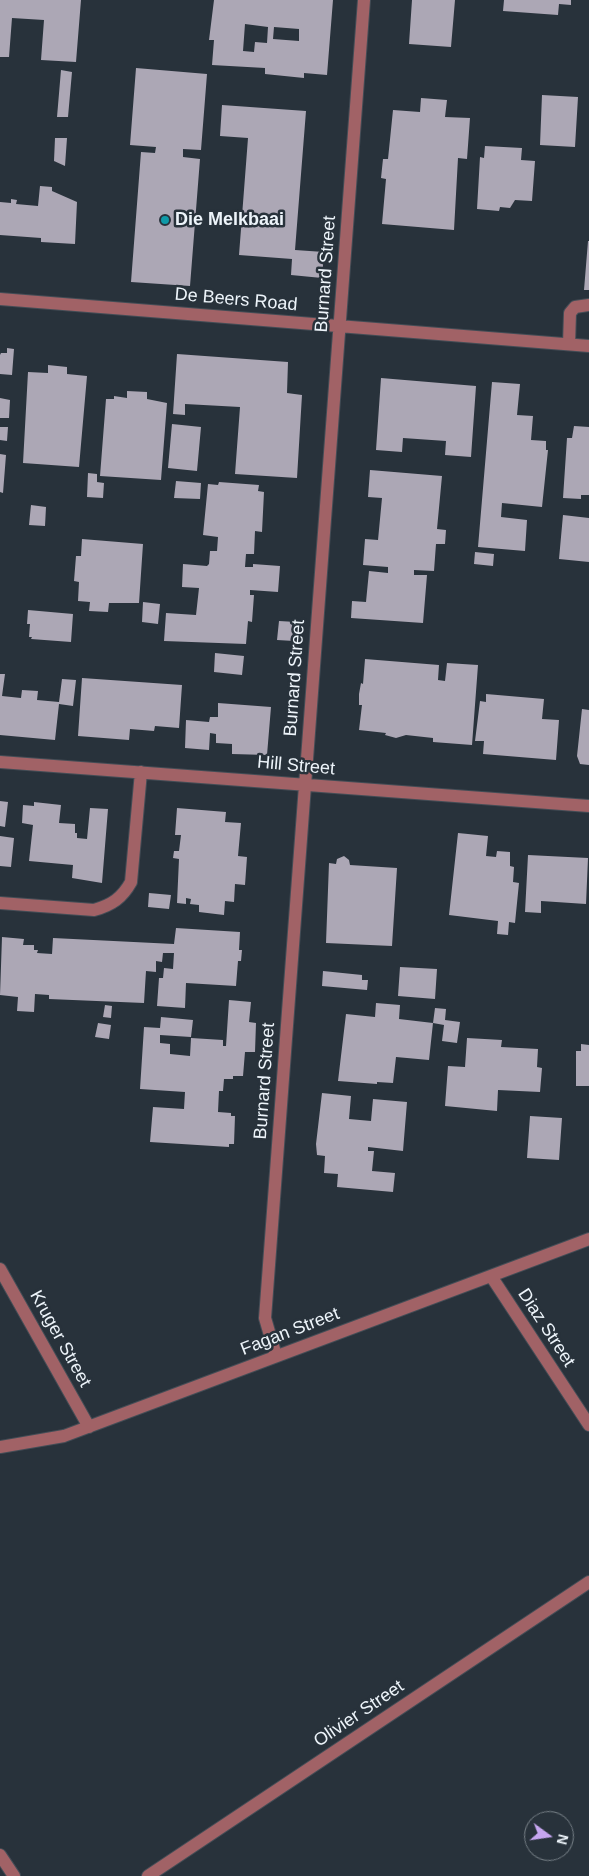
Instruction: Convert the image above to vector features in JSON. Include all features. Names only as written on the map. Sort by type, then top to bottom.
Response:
[{"type":"street","name":"Burnard Street","points":[[276,1356],[265,1318],[364,0]]},
{"type":"street","name":"De Beers Road","points":[[0,299],[589,346]]},
{"type":"street","points":[[569,344],[570,313],[575,306],[589,305]]},
{"type":"street","name":"Hill Street","points":[[0,762],[589,806]]},
{"type":"street","points":[[0,903],[94,910],[106,907],[117,900],[131,882],[141,772]]},
{"type":"street","name":"Fagan Street","points":[[0,1447],[64,1436],[589,1239]]},
{"type":"street","name":"Kruger Street","points":[[0,1269],[89,1427]]},
{"type":"street","name":"Diaz Street","points":[[491,1276],[589,1425]]},
{"type":"street","name":"Olivier Street","points":[[148,1876],[589,1582]]},
{"type":"street","points":[[0,1854],[14,1876]]},
{"type":"building","points":[[0,0],[81,0],[76,62],[41,60],[44,20],[12,18],[9,57],[0,57]]},
{"type":"building","points":[[214,0],[333,0],[327,75],[304,73],[304,78],[265,74],[265,68],[212,65],[214,40],[209,40]],"holes":[[[245,24],[268,27],[267,43],[255,42],[254,52],[243,51]],[[274,27],[299,29],[299,41],[273,39]]]},
{"type":"building","points":[[412,0],[455,0],[451,47],[409,44]]},
{"type":"building","points":[[504,0],[571,0],[571,5],[559,4],[558,15],[503,11]]},
{"type":"building","name":"Die Melkbaai","points":[[136,68],[207,74],[201,150],[183,149],[183,157],[200,159],[190,286],[131,282],[141,152],[155,153],[156,147],[130,145]]},
{"type":"building","points":[[61,70],[72,72],[68,117],[57,117]]},
{"type":"building","points":[[542,95],[578,97],[575,147],[540,145]]},
{"type":"building","points":[[421,98],[447,100],[445,117],[470,118],[467,159],[458,158],[454,230],[382,224],[386,179],[381,178],[383,159],[388,159],[393,110],[420,112]]},
{"type":"building","points":[[222,105],[306,111],[295,250],[324,252],[322,278],[291,275],[292,259],[239,255],[248,138],[220,136]]},
{"type":"building","points":[[55,138],[67,138],[65,166],[54,161]]},
{"type":"building","points":[[485,146],[522,148],[521,160],[535,161],[532,201],[515,200],[510,208],[500,207],[499,211],[477,209],[480,157],[484,158]]},
{"type":"building","points":[[40,186],[52,187],[52,191],[77,202],[75,244],[41,242],[41,238],[0,235],[0,202],[11,203],[11,199],[17,200],[16,204],[38,206]]},
{"type":"building","points":[[588,241],[589,290],[584,290]]},
{"type":"building","points":[[7,348],[14,349],[12,375],[0,374],[0,355],[1,353],[7,353]]},
{"type":"building","points":[[177,354],[288,362],[287,393],[302,395],[297,478],[235,474],[240,407],[185,404],[185,415],[173,414]]},
{"type":"building","points":[[48,365],[67,367],[67,374],[87,376],[79,467],[23,463],[28,372],[48,373]]},
{"type":"building","points":[[381,378],[476,386],[471,457],[445,455],[446,441],[403,438],[402,452],[376,450]]},
{"type":"building","points":[[492,382],[520,384],[517,415],[533,416],[531,440],[546,441],[546,450],[548,450],[542,507],[502,503],[501,517],[527,520],[525,551],[478,547]]},
{"type":"building","points":[[127,391],[147,392],[147,399],[167,403],[161,480],[100,476],[106,399],[114,399],[114,396],[127,398]]},
{"type":"building","points":[[0,398],[10,400],[9,418],[0,418]]},
{"type":"building","points":[[172,424],[201,427],[197,471],[168,468]]},
{"type":"building","points":[[574,426],[589,427],[589,495],[581,495],[581,499],[563,498],[567,438],[572,438]]},
{"type":"building","points":[[0,427],[8,427],[7,441],[0,440]]},
{"type":"building","points":[[0,454],[6,455],[3,493],[0,492]]},
{"type":"building","points":[[370,470],[442,476],[437,529],[446,530],[445,544],[436,544],[434,571],[414,570],[414,575],[427,575],[423,623],[351,618],[352,601],[366,602],[369,571],[388,573],[388,567],[363,565],[365,539],[378,540],[382,498],[368,497]]},
{"type":"building","points":[[88,473],[97,474],[97,482],[104,483],[103,498],[87,497]]},
{"type":"building","points":[[176,481],[201,483],[200,499],[174,498]]},
{"type":"building","points":[[219,482],[259,485],[258,491],[264,492],[262,532],[255,531],[254,554],[246,554],[245,567],[253,567],[253,564],[280,566],[278,592],[250,590],[250,595],[254,595],[252,622],[248,621],[246,644],[164,641],[166,613],[196,615],[199,588],[182,587],[183,564],[207,566],[209,564],[210,551],[217,551],[218,537],[203,535],[208,484],[218,485]]},
{"type":"building","points":[[31,505],[46,507],[45,526],[29,525]]},
{"type":"building","points":[[563,515],[589,518],[589,562],[559,559]]},
{"type":"building","points":[[82,539],[143,544],[139,603],[109,603],[108,612],[89,611],[90,602],[78,601],[79,582],[74,581],[76,556],[81,556]]},
{"type":"building","points":[[475,552],[494,554],[493,566],[474,564]]},
{"type":"building","points":[[143,602],[160,604],[158,624],[142,622]]},
{"type":"building","points":[[28,610],[73,614],[71,642],[31,639],[32,637],[29,637],[30,624],[27,624]]},
{"type":"building","points":[[279,621],[296,622],[294,641],[277,640]]},
{"type":"building","points":[[215,653],[244,656],[242,675],[214,672]]},
{"type":"building","points":[[365,659],[439,665],[438,680],[445,681],[447,663],[478,665],[472,745],[433,742],[433,738],[406,735],[396,738],[385,735],[386,733],[359,730],[362,705],[359,705],[359,694],[361,683],[363,684]]},
{"type":"building","points":[[0,674],[5,674],[2,696],[21,698],[22,690],[38,691],[37,700],[59,702],[62,679],[76,680],[73,706],[59,704],[55,740],[0,735]]},
{"type":"building","points":[[82,678],[182,685],[179,728],[155,726],[154,731],[130,729],[129,740],[78,736]]},
{"type":"building","points":[[486,694],[544,699],[542,719],[559,720],[556,760],[483,754],[484,741],[475,741],[480,701],[486,702]]},
{"type":"building","points":[[218,703],[271,707],[267,755],[232,754],[232,744],[216,743],[216,734],[210,733],[209,750],[185,748],[186,720],[209,722],[210,717],[218,717]]},
{"type":"building","points":[[582,709],[589,710],[589,765],[580,764],[577,756]]},
{"type":"building","points":[[0,801],[8,802],[5,827],[0,826]]},
{"type":"building","points":[[34,802],[61,805],[59,823],[75,824],[77,838],[87,839],[90,808],[108,809],[102,883],[72,878],[73,865],[29,861],[33,825],[22,823],[23,805],[34,806]]},
{"type":"building","points":[[177,808],[226,812],[225,822],[241,823],[238,856],[247,857],[245,885],[235,884],[234,902],[225,901],[224,915],[199,912],[199,905],[190,904],[191,899],[186,898],[186,904],[177,903],[179,859],[173,858],[174,851],[179,851],[181,835],[175,835]]},
{"type":"building","points":[[458,833],[488,836],[486,856],[496,857],[497,851],[510,852],[510,866],[514,867],[513,882],[519,883],[515,923],[509,922],[508,935],[497,934],[498,921],[449,915]]},
{"type":"building","points":[[0,836],[14,838],[11,867],[0,866]]},
{"type":"building","points":[[528,855],[588,858],[586,904],[541,901],[541,913],[525,912]]},
{"type":"building","points":[[344,856],[349,860],[350,865],[397,868],[392,946],[326,943],[329,863],[336,864],[337,859]]},
{"type":"building","points":[[149,893],[171,895],[169,909],[148,907]]},
{"type":"building","points":[[176,928],[240,932],[239,950],[242,950],[241,961],[238,961],[236,986],[186,983],[185,1008],[157,1006],[159,978],[163,978],[164,968],[173,969],[174,953],[163,953],[162,962],[156,961],[156,972],[146,971],[144,1003],[49,999],[49,995],[35,994],[34,1012],[17,1011],[18,997],[0,995],[2,937],[24,939],[23,945],[34,945],[34,950],[38,950],[37,953],[52,954],[53,938],[174,944]]},
{"type":"building","points":[[400,967],[437,969],[435,999],[398,996]]},
{"type":"building","points":[[323,971],[362,975],[362,980],[368,980],[367,990],[322,986]]},
{"type":"building","points":[[229,1000],[251,1002],[249,1022],[256,1023],[255,1052],[245,1052],[243,1076],[233,1076],[233,1079],[224,1079],[223,1091],[219,1091],[218,1112],[231,1113],[231,1116],[235,1116],[234,1144],[229,1144],[229,1147],[150,1142],[153,1107],[184,1109],[185,1092],[140,1089],[144,1027],[160,1028],[161,1017],[193,1020],[191,1037],[160,1035],[160,1043],[170,1044],[170,1054],[190,1056],[191,1038],[223,1040],[223,1046],[226,1046]]},
{"type":"building","points":[[376,1003],[400,1005],[399,1019],[433,1023],[429,1060],[396,1057],[393,1083],[377,1082],[377,1084],[338,1081],[346,1014],[375,1017]]},
{"type":"building","points":[[105,1005],[112,1006],[111,1018],[103,1017]]},
{"type":"building","points":[[435,1008],[446,1009],[445,1020],[460,1022],[457,1043],[442,1041],[444,1025],[433,1023]]},
{"type":"building","points":[[98,1023],[111,1025],[109,1039],[95,1037]]},
{"type":"building","points":[[467,1038],[502,1040],[501,1047],[538,1049],[537,1067],[542,1068],[540,1092],[498,1090],[497,1111],[445,1106],[448,1066],[465,1067]]},
{"type":"building","points":[[581,1044],[589,1045],[589,1086],[576,1086],[576,1051],[581,1051]]},
{"type":"building","points":[[322,1093],[351,1096],[349,1119],[371,1121],[373,1099],[407,1102],[403,1151],[368,1147],[368,1151],[374,1151],[372,1171],[395,1173],[393,1192],[337,1187],[338,1174],[324,1173],[325,1156],[317,1155],[316,1144]]},
{"type":"building","points":[[530,1116],[562,1118],[559,1160],[527,1158]]},
{"type":"place","name":"Die Melkbaai","points":[[165,220]]}]
